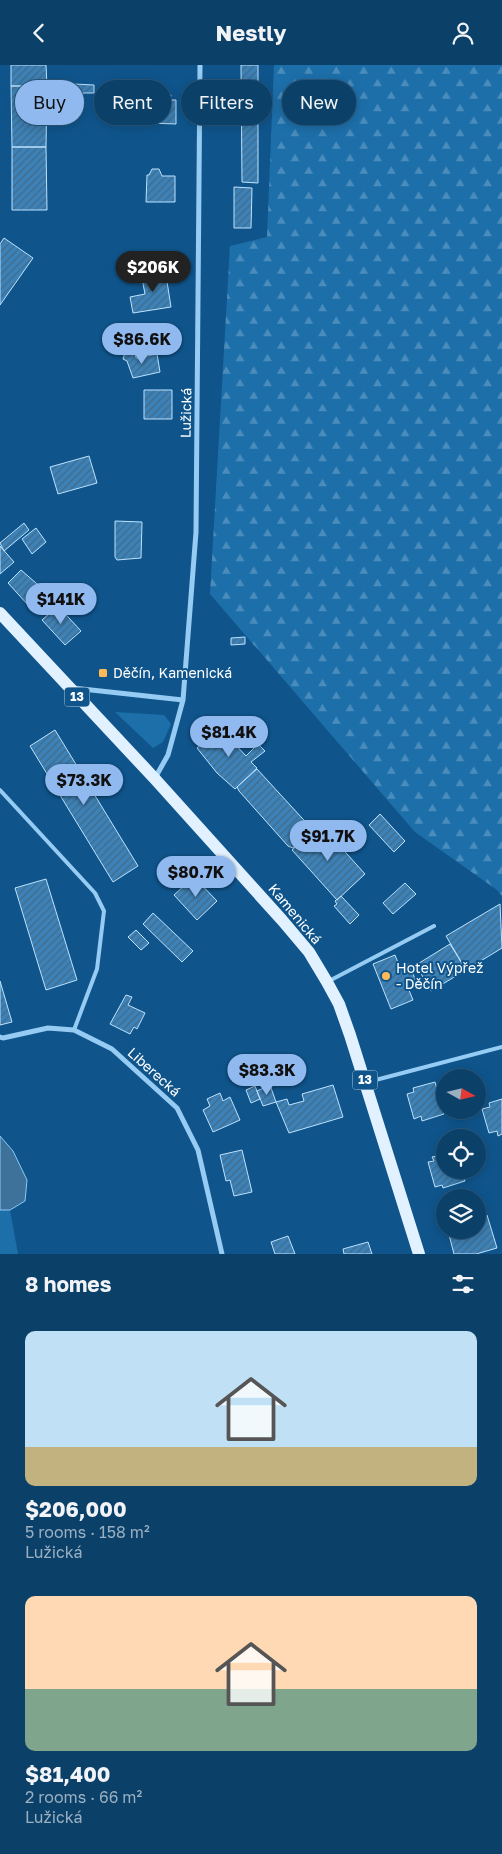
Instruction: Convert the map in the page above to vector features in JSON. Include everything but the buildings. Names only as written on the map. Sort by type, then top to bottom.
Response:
[{"type":"main road","name":"Kamenická","points":[[0,613],[155,779],[309,952],[339,1004],[366,1082],[419,1254]]},
{"type":"street","name":"Lužická","points":[[155,779],[168,755],[183,700],[196,532],[200,65]]},
{"type":"street","points":[[68,687],[183,700]]},
{"type":"street","name":"Liberecká","points":[[0,1037],[3,1038],[48,1028],[74,1030],[112,1049],[177,1108],[198,1150],[222,1254]]},
{"type":"lane","points":[[0,790],[95,893],[104,911],[97,969],[74,1030]]},
{"type":"lane","points":[[327,982],[434,926]]},
{"type":"lane","points":[[366,1082],[502,1047]]},
{"type":"green space","points":[[274,65],[502,65],[502,896],[497,890],[415,832],[210,594],[230,246],[267,237]]},
{"type":"green space","points":[[115,712],[164,715],[171,724],[163,742],[153,748]]},
{"type":"green space","points":[[0,1210],[10,1210],[18,1254],[0,1254]]},
{"type":"shaded area","points":[[0,1136],[13,1151],[27,1180],[25,1201],[10,1210],[0,1210]]},
{"type":"place","name":"Děčín, Kamenická","points":[[103,673]]},
{"type":"place","name":"Hotel Výpřež - Děčín","points":[[386,976]]}]
